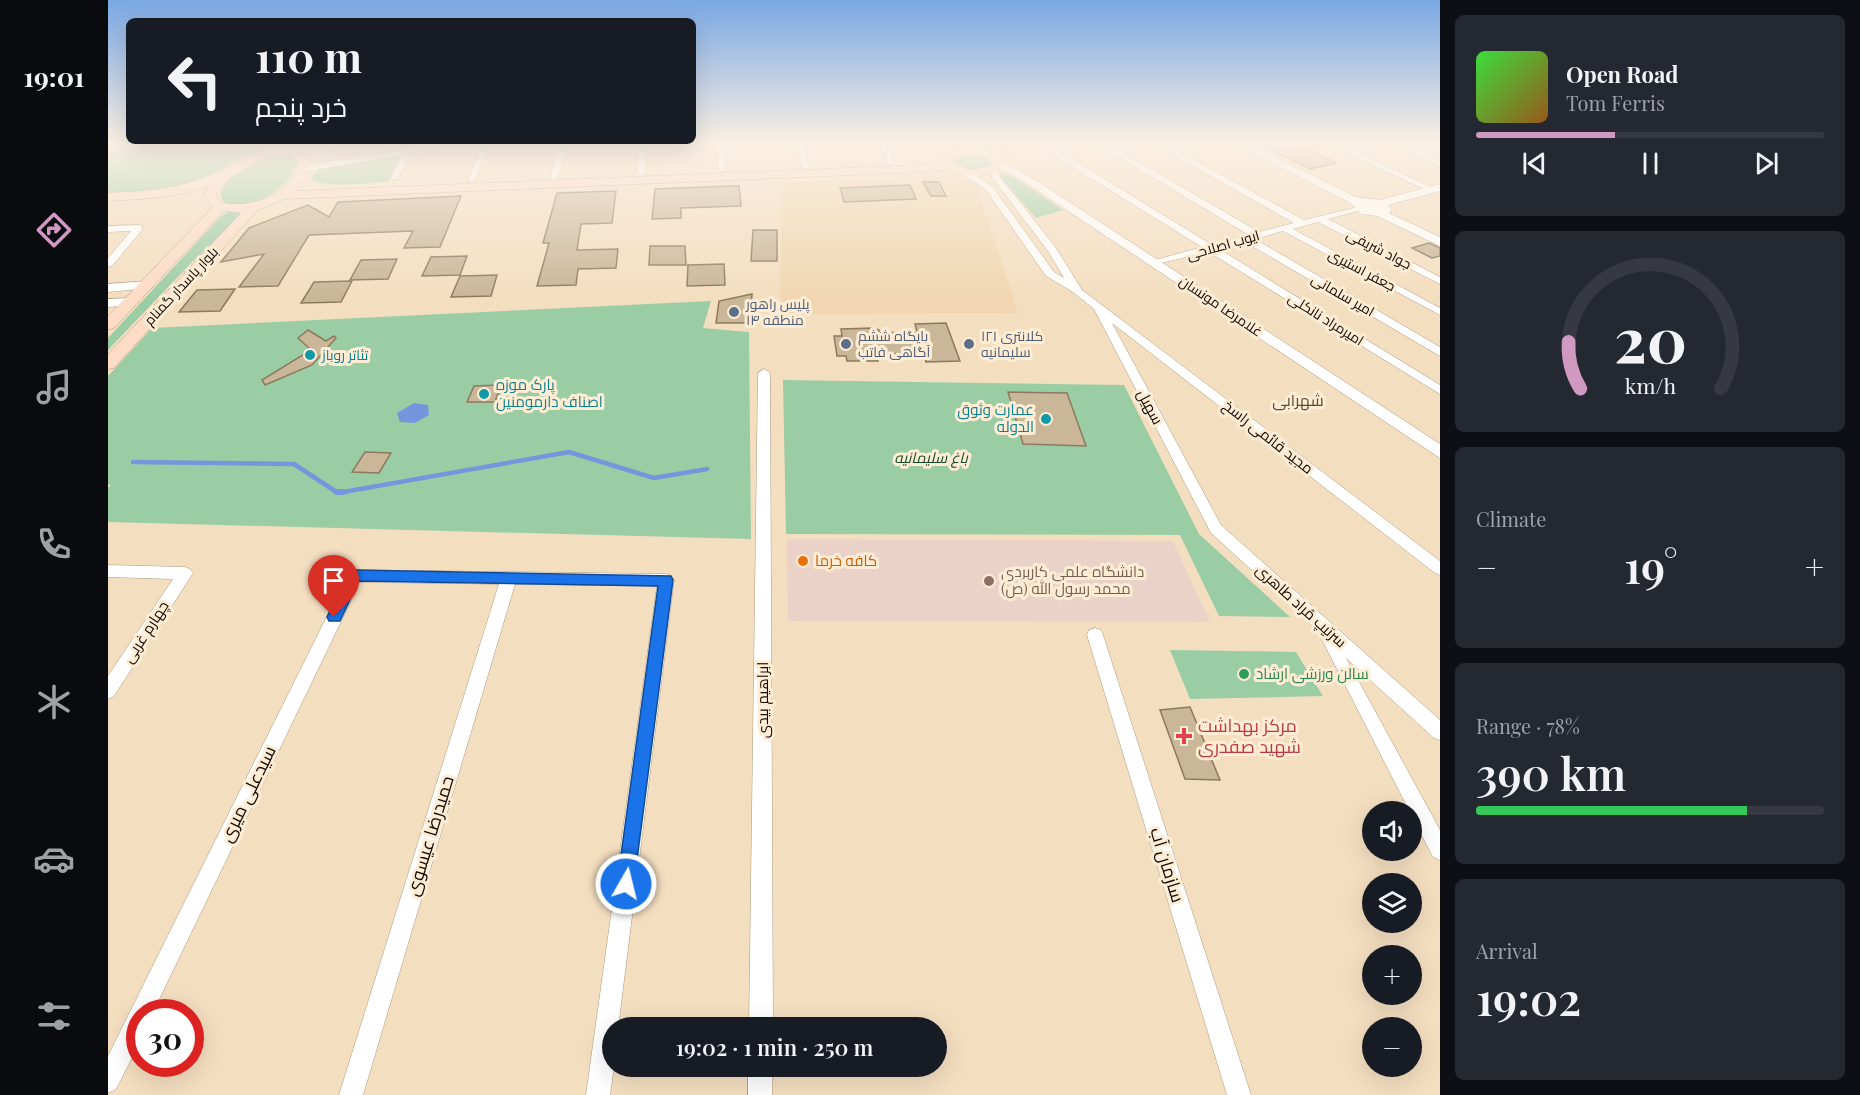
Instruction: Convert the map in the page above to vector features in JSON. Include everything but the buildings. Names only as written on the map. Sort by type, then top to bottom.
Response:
[{"type":"main road","points":[[108,197],[156,194]]},
{"type":"main road","points":[[210,194],[218,206]]},
{"type":"main road","points":[[108,206],[193,203],[253,207],[280,195],[300,194]]},
{"type":"main road","name":"بلوار پاسدار گمنام","points":[[108,325],[218,206]]},
{"type":"main road","name":"بلوار پاسدار گمنام","points":[[108,364],[253,207]]},
{"type":"street","name":"سهیل","points":[[993,194],[1050,274],[1096,304],[1216,529]]},
{"type":"street","name":"سهیل","points":[[1009,194],[1052,250],[1078,291]]},
{"type":"street","name":"غلامرضا مونسان","points":[[1050,194],[1436,445]]},
{"type":"street","name":"امیرمراد نانکلی","points":[[1121,194],[1440,390]]},
{"type":"street","points":[[1187,194],[1257,235]]},
{"type":"street","points":[[1250,194],[1302,222]]},
{"type":"street","points":[[1341,194],[1359,203],[1382,208],[1440,235]]},
{"type":"street","points":[[1343,194],[1359,203]]},
{"type":"street","points":[[1382,208],[1425,194]]},
{"type":"street","name":"ایوب اصلاحی","points":[[1156,263],[1318,218],[1359,203]]},
{"type":"street","points":[[1382,208],[1440,242]]},
{"type":"street","name":"جواد شریفی","points":[[1318,218],[1440,281]]},
{"type":"street","points":[[108,229],[139,228],[108,264]]},
{"type":"street","name":"جعفر استیری","points":[[1284,228],[1440,312]]},
{"type":"street","name":"امیر سلمانی","points":[[1246,238],[1440,352]]},
{"type":"street","points":[[108,288],[147,285]]},
{"type":"street","points":[[108,303],[131,302]]},
{"type":"street","name":"مجید قائمی راسخ","points":[[1096,304],[1440,569]]},
{"type":"street","name":"ابراهیم بیدی","points":[[761,1017],[764,373]]},
{"type":"street","name":"سرتیپ مُراد طاهری","points":[[1216,529],[1440,732]]},
{"type":"street","name":"چهارم غربی","points":[[108,571],[185,573],[108,691]]},
{"type":"street","name":"سیدعلی میری","points":[[147,999],[355,576],[509,578]]},
{"type":"street","points":[[509,578],[666,580],[598,1095]]},
{"type":"street","name":"حمیدرضا عیسوی","points":[[351,1095],[509,578]]},
{"type":"street","points":[[1318,621],[1440,850]]},
{"type":"street","name":"سازمان آب","points":[[1095,635],[1239,1095]]},
{"type":"street","name":"سیدعلی میری","points":[[108,1081],[126,1043]]},
{"type":"street","points":[[760,1077],[760,1095]]},
{"type":"shaded area","points":[[782,194],[980,194],[1018,313],[780,314]]},
{"type":"shaded area","name":"دانشگاه علمی کاربردی محمد رسول الله (ص)","points":[[787,539],[1173,541],[1210,622],[788,621]]},
{"type":"green space","points":[[221,194],[271,194],[242,205],[231,205],[222,200]]},
{"type":"green space","points":[[1015,194],[1039,194],[1063,210],[1036,218]]},
{"type":"green space","points":[[230,211],[247,211],[192,262],[108,350],[108,338],[221,216]]},
{"type":"green space","points":[[711,301],[703,328],[749,332],[751,539],[108,522],[108,488],[111,485],[108,484],[108,376],[152,328]]},
{"type":"green space","name":"باغ سلیمانیه","points":[[783,380],[1124,385],[1199,534],[1290,617],[1219,616],[1180,535],[786,534]]},
{"type":"green space","name":"سالن ورزشی ارشاد","points":[[1170,650],[1296,652],[1323,696],[1190,699]]},
{"type":"water","points":[[414,403],[428,405],[429,415],[415,423],[400,422],[397,413]]},
{"type":"waterway","points":[[133,462],[294,464],[338,493],[569,452],[654,478],[707,469]]},
{"type":"waterway","points":[[337,492],[343,492]]},
{"type":"place","name":"پلیس راهور منطقه ۱۴","points":[[734,312]]},
{"type":"place","name":"پایگاه ششم آگاهی فاتب","points":[[846,344]]},
{"type":"place","name":"كلانتری ١٢١ سلیمانیه","points":[[969,344]]},
{"type":"place","name":"تئاتر روباز","points":[[310,355]]},
{"type":"place","name":"پارک موزه اصناف دارمومنین","points":[[484,394]]},
{"type":"place","name":"عمارت وثوق الدوله","points":[[1046,419]]},
{"type":"place","name":"کافه خرما","points":[[803,561]]},
{"type":"place","name":"دانشگاه علمی کاربردی محمد رسول الله (ص)","points":[[989,581]]},
{"type":"place","name":"سالن ورزشی ارشاد","points":[[1244,674]]},
{"type":"place","name":"مرکز بهداشت شهید صفدری","points":[[1184,736]]},
{"type":"district","name":"شهرابی","points":[[1298,400]]},
{"type":"route","points":[[334,617],[355,576],[666,580],[626,884]]}]
